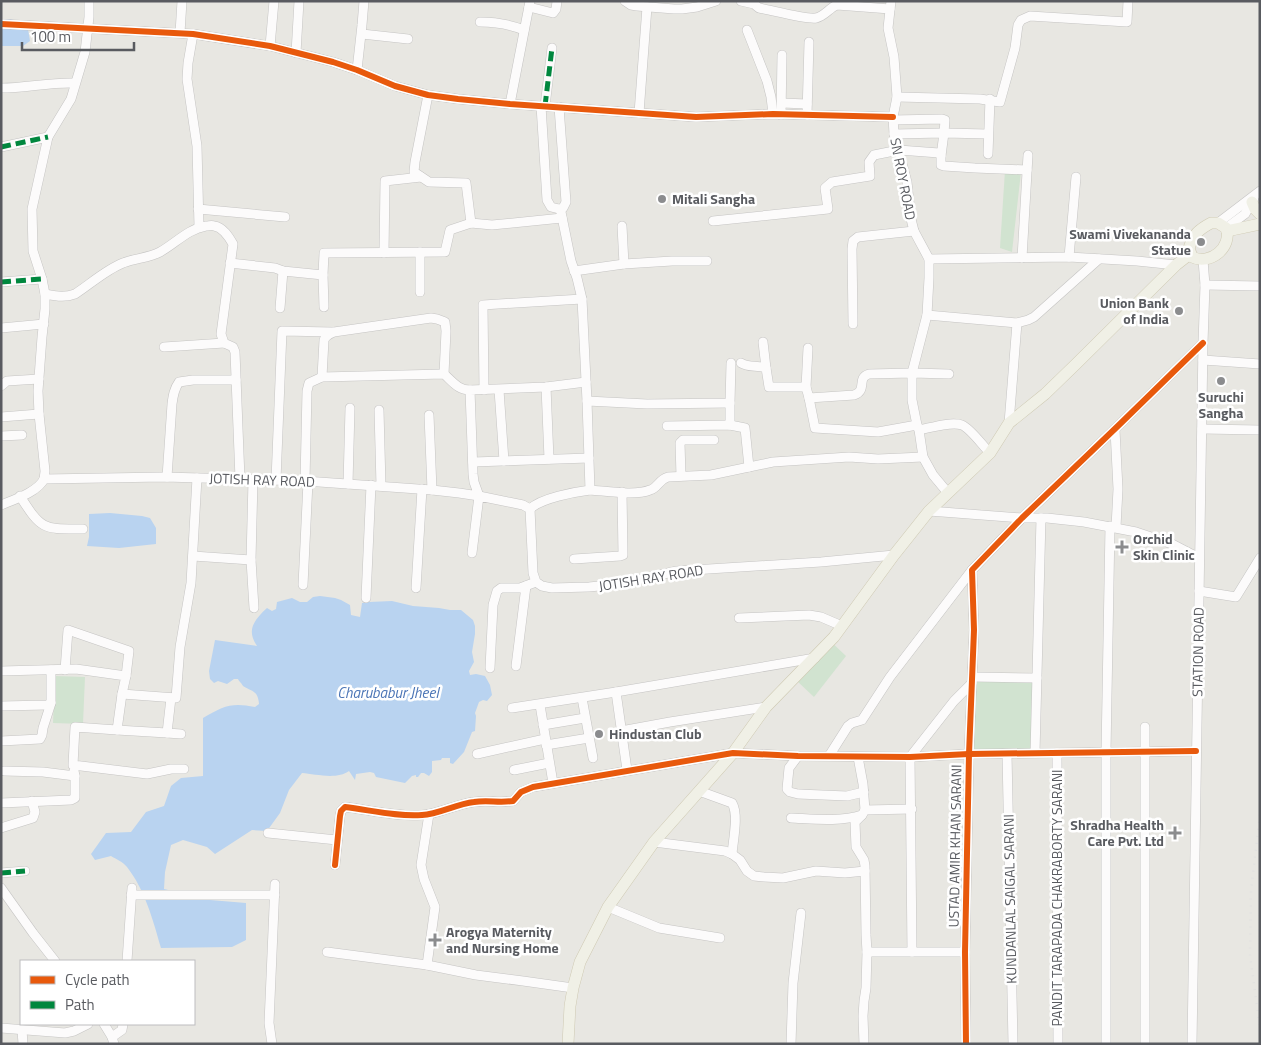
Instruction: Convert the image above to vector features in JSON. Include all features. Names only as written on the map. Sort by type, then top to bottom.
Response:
[{"type":"main road","points":[[1256,196],[1255,209],[1260,214]]},
{"type":"main road","points":[[1225,229],[1225,246],[1218,254],[1203,260],[1197,260],[1192,257],[1189,248],[1193,237],[1201,228],[1211,223],[1225,229],[1260,231]]},
{"type":"main road","points":[[1225,229],[1260,224]]},
{"type":"main road","points":[[568,1044],[570,1006],[580,962],[608,907],[654,842],[733,753],[766,707],[834,637],[929,511],[990,453],[1010,423],[1045,394],[1176,265],[1190,254]]},
{"type":"street","points":[[1,505],[29,492],[44,479],[45,471],[39,414],[39,379],[45,294],[33,251],[32,209],[48,137],[71,99],[85,52],[89,1]]},
{"type":"street","points":[[180,33],[182,1]]},
{"type":"street","points":[[270,46],[274,1]]},
{"type":"street","points":[[296,53],[299,1]]},
{"type":"street","points":[[357,70],[364,1]]},
{"type":"street","points":[[510,104],[529,4],[553,13],[556,9],[557,1]]},
{"type":"street","points":[[625,1],[631,5],[674,10],[690,9],[716,1]]},
{"type":"street","points":[[741,1],[754,4],[759,8],[812,18],[822,16],[836,3],[890,5]]},
{"type":"street","points":[[897,97],[990,99],[1000,102],[1015,48],[1018,25],[1021,20],[1030,16],[1127,22],[1128,1]]},
{"type":"street","name":"SN ROY ROAD","points":[[890,5],[888,28],[894,56],[897,97],[893,119],[894,134],[907,182],[914,231],[928,259],[927,315],[912,373],[912,400],[923,456],[932,475],[948,493]]},
{"type":"street","points":[[639,113],[647,7]]},
{"type":"street","points":[[480,22],[498,22],[524,30]]},
{"type":"street","points":[[1,24],[193,34],[270,46],[332,62],[395,86],[428,95],[458,99],[696,117],[807,115],[942,119],[945,120],[941,165],[1027,170]]},
{"type":"street","points":[[747,30],[767,82],[777,115]]},
{"type":"street","points":[[193,34],[188,63],[188,79],[197,146],[199,227]]},
{"type":"street","points":[[362,34],[408,39]]},
{"type":"street","points":[[807,115],[809,42]]},
{"type":"street","points":[[552,48],[543,106],[547,200],[551,207],[561,213]]},
{"type":"street","points":[[777,115],[782,103],[782,55]]},
{"type":"street","points":[[1,88],[75,83]]},
{"type":"street","points":[[428,95],[414,172],[429,182],[466,183],[471,223]]},
{"type":"street","points":[[988,154],[990,99]]},
{"type":"street","points":[[782,103],[807,104]]},
{"type":"street","points":[[559,107],[566,202],[561,213],[582,299],[588,401],[590,490]]},
{"type":"street","points":[[894,134],[988,134]]},
{"type":"street","points":[[1,147],[48,137]]},
{"type":"street","points":[[712,222],[828,209],[825,188],[832,182],[870,176],[869,162],[874,155],[899,150],[939,153],[941,156]]},
{"type":"street","points":[[1022,258],[1028,155]]},
{"type":"street","points":[[384,253],[385,181],[421,177]]},
{"type":"street","points":[[1069,257],[1076,177]]},
{"type":"street","points":[[1225,229],[1245,214],[1256,196]]},
{"type":"street","points":[[198,209],[284,217]]},
{"type":"street","points":[[324,307],[324,253],[445,252],[450,230],[471,223],[492,225],[561,213]]},
{"type":"street","points":[[45,294],[68,297],[124,262],[160,252],[199,227],[214,226],[222,229],[233,244],[221,334],[224,343]]},
{"type":"street","points":[[622,226],[624,264]]},
{"type":"street","points":[[853,324],[853,241],[858,237],[914,231]]},
{"type":"street","points":[[420,252],[420,292]]},
{"type":"street","points":[[928,259],[1069,257],[1176,265]]},
{"type":"street","points":[[927,315],[1017,322],[1028,320],[1034,317],[1099,259]]},
{"type":"street","name":"STATION ROAD","points":[[1192,1044],[1205,285],[1203,260]]},
{"type":"street","points":[[574,271],[624,264],[707,261]]},
{"type":"street","points":[[230,262],[275,268],[283,271],[323,275]]},
{"type":"street","points":[[280,308],[283,271]]},
{"type":"street","points":[[1,282],[42,279]]},
{"type":"street","points":[[1205,285],[1260,286]]},
{"type":"street","points":[[484,390],[483,305],[582,299]]},
{"type":"street","points":[[276,480],[282,330],[334,332],[431,318],[441,320],[445,322],[446,331],[444,374]]},
{"type":"street","points":[[1010,423],[1017,322]]},
{"type":"street","points":[[1,328],[44,324]]},
{"type":"street","points":[[322,377],[324,340],[325,337],[334,332]]},
{"type":"street","points":[[763,342],[769,387],[806,387]]},
{"type":"street","points":[[164,347],[224,343],[233,347],[235,352],[240,479]]},
{"type":"street","points":[[829,756],[848,726],[862,720],[890,677],[972,570],[1022,518],[1203,343]]},
{"type":"street","points":[[808,348],[806,387],[815,428],[878,432],[952,424],[962,425],[990,453]]},
{"type":"street","points":[[1203,360],[1260,364]]},
{"type":"street","points":[[730,363],[730,425]]},
{"type":"street","points":[[741,363],[746,366],[766,368]]},
{"type":"street","points":[[303,585],[307,481],[307,391],[310,383],[322,377],[444,374],[458,388],[463,390],[500,390],[586,382]]},
{"type":"street","points":[[809,398],[858,394],[862,388],[862,379],[865,375],[869,374],[949,374]]},
{"type":"street","points":[[1,386],[10,380],[39,379]]},
{"type":"street","points":[[167,477],[172,404],[179,382],[193,380],[236,380]]},
{"type":"street","points":[[546,387],[549,459]]},
{"type":"street","points":[[470,390],[474,482],[479,496],[472,553]]},
{"type":"street","points":[[500,390],[504,461]]},
{"type":"street","points":[[588,401],[647,404],[730,403]]},
{"type":"street","points":[[348,484],[350,408]]},
{"type":"street","points":[[379,410],[381,486]]},
{"type":"street","points":[[1,417],[39,414]]},
{"type":"street","points":[[428,415],[432,490]]},
{"type":"street","points":[[668,426],[730,425],[745,428],[749,467]]},
{"type":"street","points":[[1202,429],[1260,430]]},
{"type":"street","points":[[1106,1044],[1106,752],[1113,527],[1118,483],[1115,430]]},
{"type":"street","points":[[1,436],[22,435]]},
{"type":"street","points":[[681,476],[680,443],[683,440],[714,440]]},
{"type":"street","points":[[490,668],[493,605],[497,592],[501,588],[520,588],[536,582],[533,573],[530,509],[533,506],[549,499],[590,490],[647,492],[653,489],[662,479],[668,477],[711,475],[773,462],[849,457],[878,460],[923,456]]},
{"type":"street","points":[[473,462],[589,458]]},
{"type":"street","name":"JOTISH RAY ROAD","points":[[44,479],[167,477],[307,481],[459,493],[530,509]]},
{"type":"street","points":[[122,694],[176,698],[180,648],[191,583],[197,478]]},
{"type":"street","points":[[253,480],[251,560],[254,608]]},
{"type":"street","points":[[366,598],[371,485]]},
{"type":"street","points":[[416,588],[422,489]]},
{"type":"street","points":[[574,559],[620,556],[624,554],[622,492]]},
{"type":"street","points":[[20,496],[30,512],[41,524],[56,529],[84,529]]},
{"type":"street","points":[[929,511],[1041,518],[1113,527],[1136,532],[1172,544],[1200,558]]},
{"type":"street","points":[[1035,753],[1041,518]]},
{"type":"street","name":"JOTISH RAY ROAD","points":[[536,582],[542,586],[552,588],[589,588],[619,584],[677,571],[821,562],[894,555]]},
{"type":"street","points":[[193,556],[251,560]]},
{"type":"street","points":[[1199,591],[1236,597],[1260,558]]},
{"type":"street","name":"USTAD AMIR KHAN SARANI","points":[[966,1044],[965,952],[969,754],[974,630],[972,570]]},
{"type":"street","points":[[516,666],[526,586]]},
{"type":"street","points":[[739,618],[816,615],[842,626]]},
{"type":"street","points":[[66,670],[68,630],[129,652],[117,730]]},
{"type":"street","points":[[512,708],[540,705],[815,658]]},
{"type":"street","points":[[1,671],[76,669],[126,676]]},
{"type":"street","points":[[1,741],[40,739],[51,703],[51,670]]},
{"type":"street","points":[[912,952],[910,757],[972,680],[1037,678]]},
{"type":"street","points":[[616,692],[627,770]]},
{"type":"street","points":[[167,733],[171,698]]},
{"type":"street","points":[[582,698],[593,758]]},
{"type":"street","points":[[1,706],[47,705],[51,703]]},
{"type":"street","points":[[540,705],[552,783]]},
{"type":"street","points":[[621,731],[766,707]]},
{"type":"street","points":[[543,725],[586,718]]},
{"type":"street","points":[[1,803],[72,800],[75,798],[76,776],[73,765],[75,727],[181,734]]},
{"type":"street","points":[[1145,727],[1145,1044]]},
{"type":"street","points":[[478,754],[546,742],[589,738]]},
{"type":"street","points":[[335,865],[341,811],[345,807],[412,815],[429,814],[452,806],[474,802],[513,801],[525,790],[552,783],[733,753],[798,756],[910,757],[969,754],[1196,751]]},
{"type":"street","name":"PANDIT TARAPADA CHAKRABORTY SARANI","points":[[1057,753],[1058,1044]]},
{"type":"street","name":"KUNDANLAL SAIGAL SARANI","points":[[1008,754],[1013,1044]]},
{"type":"street","points":[[798,756],[789,768],[787,789],[790,792],[847,796],[864,792]]},
{"type":"street","points":[[858,757],[864,792],[863,812],[855,822],[856,847],[864,860],[865,871],[867,952],[863,1016],[864,1044]]},
{"type":"street","points":[[514,770],[549,762]]},
{"type":"street","points":[[73,765],[148,774],[171,769],[184,769]]},
{"type":"street","points":[[4,771],[43,772],[76,776]]},
{"type":"street","points":[[699,791],[732,803],[734,806],[732,854]]},
{"type":"street","points":[[1,828],[33,818],[35,812],[32,801]]},
{"type":"street","points":[[791,818],[842,819],[852,818],[863,812],[912,809]]},
{"type":"street","points":[[427,966],[435,906],[424,879],[421,865],[429,814]]},
{"type":"street","points":[[268,833],[338,840]]},
{"type":"street","points":[[654,842],[725,851],[740,860],[754,876],[764,878],[783,878],[816,871],[845,873],[865,871]]},
{"type":"street","points":[[1,873],[25,871]]},
{"type":"street","points":[[272,1044],[268,1023],[275,884]]},
{"type":"street","points":[[1,888],[54,960]]},
{"type":"street","points":[[127,960],[132,892],[275,895]]},
{"type":"street","points":[[608,907],[659,928],[720,938]]},
{"type":"street","points":[[791,1044],[793,983],[801,913]]},
{"type":"street","points":[[327,952],[573,988]]},
{"type":"street","points":[[867,952],[965,952]]},
{"type":"street","points":[[1,1028],[65,1033],[86,1025]]},
{"type":"street","points":[[105,1025],[113,1041],[122,1030],[123,1025]]},
{"type":"street","points":[[22,1030],[23,1044]]},
{"type":"green space","points":[[1005,170],[1021,172],[1012,252],[1000,248]]},
{"type":"green space","points":[[828,639],[846,656],[814,697],[796,680]]},
{"type":"green space","points":[[55,676],[85,677],[83,724],[53,723]]},
{"type":"green space","points":[[969,681],[1033,681],[1032,751],[974,752],[974,744],[969,744]]},
{"type":"water","points":[[9,19],[27,23],[30,41],[23,46],[1,46],[1,20]]},
{"type":"water","points":[[110,513],[150,518],[156,528],[156,544],[119,548],[87,546],[89,514]]},
{"type":"water","name":"Charubabur Jheel","points":[[320,596],[341,600],[350,605],[351,615],[360,617],[362,603],[369,602],[392,601],[413,606],[461,610],[473,620],[475,626],[472,652],[474,662],[469,671],[470,675],[485,676],[490,685],[492,695],[487,701],[479,702],[475,713],[475,731],[472,732],[464,752],[453,764],[450,763],[450,758],[432,761],[432,772],[429,776],[421,773],[418,777],[416,775],[412,776],[405,783],[376,777],[374,773],[370,772],[356,774],[355,780],[349,771],[332,776],[302,773],[289,790],[280,813],[267,831],[252,830],[215,854],[207,847],[183,840],[171,845],[165,872],[164,889],[210,900],[246,903],[246,940],[232,947],[161,948],[144,895],[127,867],[111,856],[95,860],[91,854],[106,833],[131,832],[146,812],[164,806],[171,786],[181,778],[203,776],[203,718],[228,706],[255,707],[259,704],[256,694],[243,686],[238,679],[234,679],[227,684],[218,681],[214,683],[210,679],[209,671],[215,640],[257,646],[252,635],[253,626],[258,617],[267,608],[272,611],[276,609],[277,602],[292,598],[300,602],[307,602],[313,597]]},
{"type":"railway","points":[[1260,815],[1251,890],[1250,955],[1260,1028]]},
{"type":"railway","points":[[1260,894],[1260,956]]},
{"type":"marked path","points":[[545,106],[552,48]]},
{"type":"marked path","points":[[1,147],[48,137]]},
{"type":"marked path","points":[[1,282],[42,279]]},
{"type":"marked path","points":[[1,873],[25,871]]},
{"type":"cycle path","points":[[1,24],[193,34],[270,46],[333,62],[395,86],[428,95],[458,99],[696,117],[773,114],[893,117]]},
{"type":"cycle path","points":[[966,1044],[965,952],[969,754],[974,630],[972,570],[1022,518],[1203,343]]},
{"type":"cycle path","points":[[335,865],[340,816],[341,811],[345,807],[403,815],[428,814],[474,802],[513,801],[521,792],[533,787],[733,753],[798,756],[910,757],[969,754],[1196,751]]},
{"type":"place","name":"Mitali Sangha","points":[[662,199]]},
{"type":"place","name":"Swami Vivekananda Statue","points":[[1201,242]]},
{"type":"place","name":"Union Bank of India","points":[[1179,311]]},
{"type":"place","name":"Suruchi Sangha","points":[[1221,381]]},
{"type":"place","name":"Orchid Skin Clinic","points":[[1122,547]]},
{"type":"place","name":"Hindustan Club","points":[[599,734]]},
{"type":"place","name":"Shradha Health Care Pvt. Ltd","points":[[1175,833]]},
{"type":"place","name":"Arogya Maternity and Nursing Home","points":[[435,940]]}]
